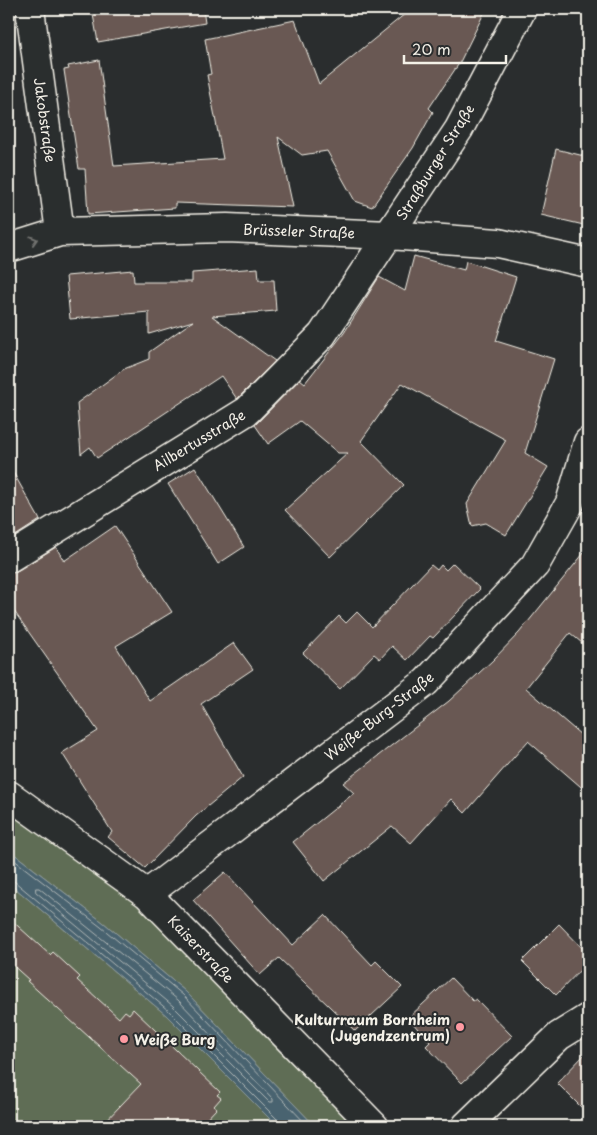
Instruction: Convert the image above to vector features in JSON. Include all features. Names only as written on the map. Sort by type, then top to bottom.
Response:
[{"type":"street","name":"Jakobstraße","points":[[30,9],[60,232]]},
{"type":"street","name":"Straßburger Straße","points":[[389,234],[460,129],[522,9]]},
{"type":"street","name":"Brüsseler Straße","points":[[9,248],[60,232],[227,228],[389,234],[498,242],[588,263]]},
{"type":"street","name":"Ailbertusstraße","points":[[9,558],[60,524],[247,411],[322,335],[389,234]]},
{"type":"street","name":"Weiße-Burg-Straße","points":[[147,894],[426,682],[535,565],[570,503],[588,442]]},
{"type":"street","name":"Kaiserstraße","points":[[9,795],[147,894],[374,1126]]},
{"type":"street","points":[[466,1126],[559,1036],[588,1018]]},
{"type":"green space","points":[[9,813],[136,901],[357,1126],[315,1126],[186,992],[104,923],[9,850]]},
{"type":"green space","points":[[9,883],[166,1015],[277,1126],[9,1126]]},
{"type":"water","points":[[9,850],[104,923],[186,992],[315,1126],[277,1126],[166,1015],[9,883]]},
{"type":"building","points":[[92,9],[203,9],[205,23],[98,42]]},
{"type":"building","points":[[411,9],[486,9],[460,62],[429,108],[433,112],[413,148],[372,207],[355,201],[327,151],[302,155],[278,137],[293,207],[175,203],[175,208],[88,214],[85,169],[79,169],[64,70],[69,69],[68,66],[99,60],[114,166],[223,159],[207,75],[211,74],[205,39],[295,20],[319,84]]},
{"type":"building","points":[[556,149],[588,157],[588,226],[541,215]]},
{"type":"building","points":[[414,256],[464,270],[466,261],[516,277],[496,341],[554,359],[525,453],[548,467],[506,535],[486,523],[472,526],[467,504],[506,440],[402,383],[361,441],[404,485],[330,557],[285,510],[348,453],[338,453],[300,421],[268,444],[255,425],[300,379],[305,383],[344,333],[379,277],[405,291]]},
{"type":"building","points":[[258,268],[259,280],[274,280],[276,311],[212,316],[275,361],[237,399],[221,376],[97,458],[90,447],[81,454],[77,403],[124,369],[149,359],[149,352],[193,321],[149,334],[149,312],[70,319],[66,276],[133,270],[134,282],[192,282],[192,273]]},
{"type":"building","points":[[9,465],[40,520],[9,540]]},
{"type":"building","points":[[195,467],[244,547],[218,564],[168,484]]},
{"type":"building","points":[[115,526],[172,612],[116,646],[150,701],[234,643],[253,669],[201,704],[243,777],[196,816],[145,868],[108,837],[112,832],[62,753],[98,731],[9,604],[9,574],[56,547],[64,561]]},
{"type":"building","points":[[588,548],[588,648],[570,633],[526,688],[588,741],[588,793],[528,741],[465,813],[451,799],[411,843],[392,826],[324,881],[293,842],[354,793],[343,783],[449,701],[493,660],[519,633]]},
{"type":"building","points":[[453,563],[480,589],[433,638],[430,636],[407,660],[392,646],[380,659],[374,654],[340,689],[303,653],[339,616],[346,623],[357,612],[372,627],[431,565],[437,570],[441,565],[446,570]]},
{"type":"building","points":[[225,872],[293,945],[325,915],[372,965],[376,961],[402,987],[355,1031],[279,958],[260,975],[193,900]]},
{"type":"building","name":"Weiße Burg","points":[[9,918],[50,955],[53,952],[80,977],[77,980],[119,1018],[125,1011],[129,1014],[133,1009],[220,1092],[217,1095],[221,1098],[214,1106],[217,1108],[200,1126],[101,1126],[141,1084],[27,981],[29,980],[9,962]]},
{"type":"building","points":[[559,924],[588,954],[588,962],[556,995],[522,961]]},
{"type":"building","name":"Kulturraum Bornheim (Jugendzentrum)","points":[[451,978],[473,1001],[476,999],[512,1036],[462,1083],[426,1046],[430,1042],[408,1018]]},
{"type":"building","points":[[588,1051],[588,1114],[557,1083]]},
{"type":"place","name":"Kulturraum Bornheim (Jugendzentrum)","points":[[460,1027]]},
{"type":"place","name":"Weiße Burg","points":[[124,1039]]}]
